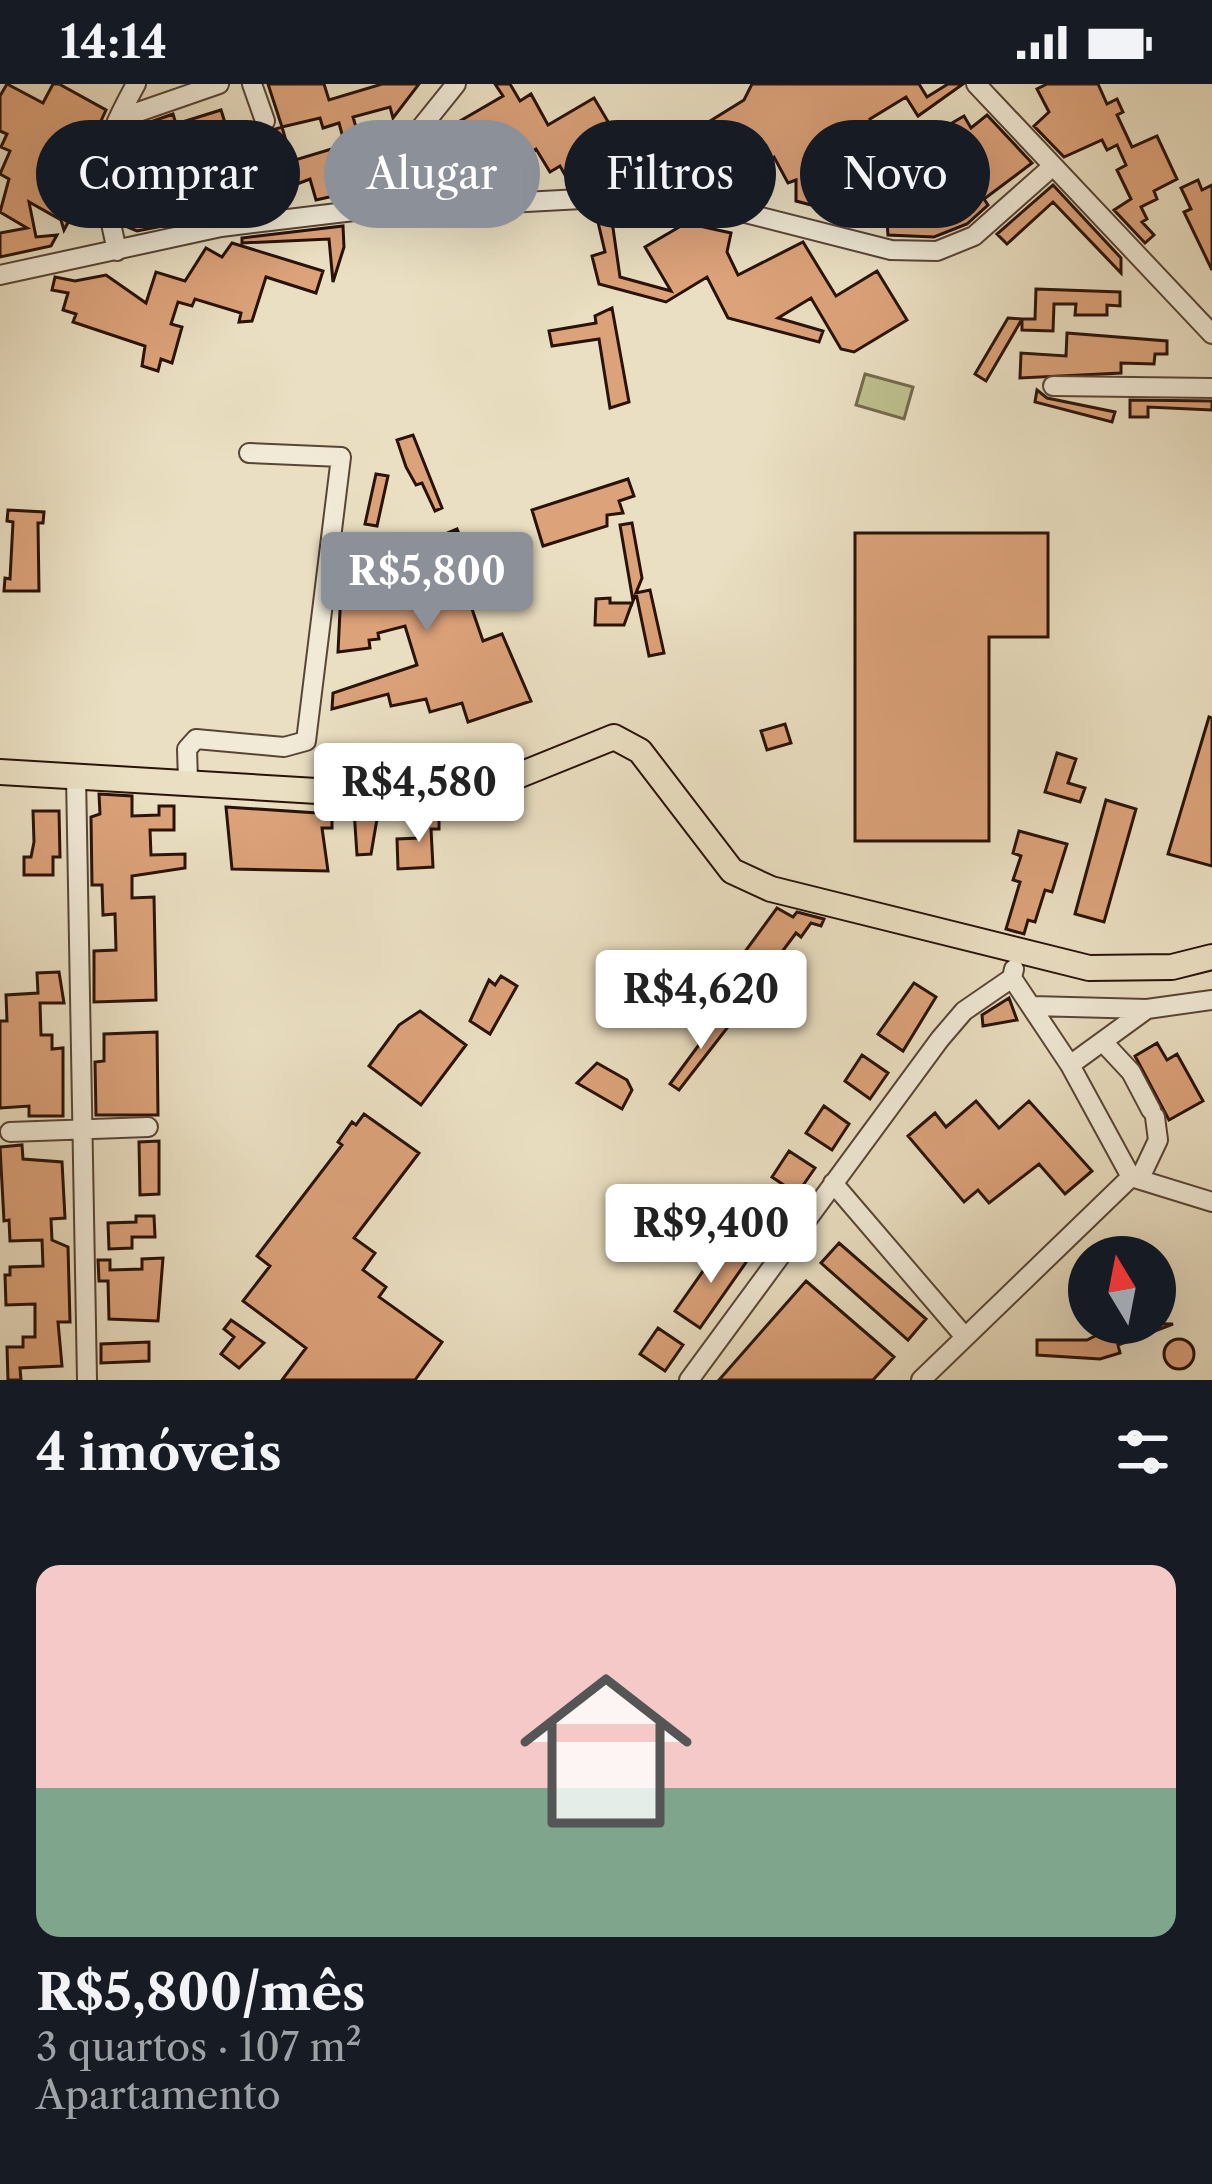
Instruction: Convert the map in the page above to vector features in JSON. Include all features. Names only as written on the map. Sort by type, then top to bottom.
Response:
[{"type":"main road","points":[[0,772],[434,798],[500,783],[603,738],[626,740],[714,853],[750,881],[1015,966],[1172,967],[1212,957]]},
{"type":"street","points":[[117,251],[100,167],[136,84]]},
{"type":"street","points":[[118,119],[219,84]]},
{"type":"street","points":[[252,84],[265,120]]},
{"type":"street","points":[[427,120],[456,84]]},
{"type":"street","points":[[976,84],[1212,334]]},
{"type":"street","points":[[540,202],[666,196],[914,253],[937,251],[974,236],[1053,166]]},
{"type":"street","points":[[0,275],[221,227],[324,215]]},
{"type":"street","points":[[1053,386],[1212,388]]},
{"type":"street","points":[[188,780],[188,749],[196,740],[284,746],[305,741],[341,457],[249,453]]},
{"type":"street","points":[[76,776],[87,1380]]},
{"type":"street","points":[[689,1380],[940,1039],[1015,966],[1032,1006],[1135,1178],[1212,1202]]},
{"type":"street","points":[[1032,1006],[1147,1009],[1212,1000]]},
{"type":"street","points":[[1070,1065],[1147,1009]]},
{"type":"street","points":[[921,1380],[1135,1178],[1158,1140],[1153,1114],[1131,1072],[1103,1042]]},
{"type":"street","points":[[10,1132],[148,1126]]},
{"type":"street","points":[[833,1183],[965,1337]]},
{"type":"green space","points":[[865,374],[913,387],[904,419],[856,405]]},
{"type":"building","points":[[7,84],[43,103],[53,84],[59,84],[106,110],[101,120],[36,120],[36,206],[29,202],[36,237],[57,235],[51,246],[0,257],[0,233],[27,228],[0,212],[9,179],[0,174],[10,151],[1,147],[7,134],[0,131],[0,96]]},
{"type":"building","points":[[268,84],[324,84],[329,100],[382,84],[419,84],[393,118],[390,107],[324,120],[323,128],[320,118],[300,123],[280,120]]},
{"type":"building","points":[[495,84],[510,84],[520,101],[531,94],[548,125],[594,98],[607,120],[564,120],[564,173],[560,166],[550,172],[540,156],[540,120],[462,120],[503,96]]},
{"type":"building","points":[[752,84],[919,84],[927,97],[948,84],[963,84],[918,116],[906,97],[871,120],[800,120],[800,202],[796,201],[796,180],[788,183],[776,161],[776,120],[712,120],[744,100]]},
{"type":"building","points":[[1047,84],[1098,84],[1107,104],[1117,99],[1123,112],[1117,115],[1132,147],[1157,136],[1177,179],[1154,191],[1157,199],[1141,207],[1147,219],[1142,222],[1154,235],[1145,243],[1114,210],[1131,199],[1117,170],[1126,165],[1117,145],[1107,150],[1102,140],[1064,157],[1034,126],[1049,112],[1037,89]]},
{"type":"building","points":[[221,110],[224,120],[189,120]]},
{"type":"building","points":[[987,115],[1032,163],[990,194],[990,120],[981,120]]},
{"type":"building","points":[[324,151],[324,198],[316,200],[310,179],[300,183],[300,159]]},
{"type":"building","points":[[1198,180],[1202,190],[1212,185],[1212,270],[1184,212],[1191,209],[1181,188]]},
{"type":"building","points":[[1053,185],[1121,258],[1121,273],[1053,202],[1007,244],[997,234]]},
{"type":"building","points":[[343,228],[344,247],[333,282],[329,239],[242,243],[242,238]]},
{"type":"building","points":[[599,228],[613,228],[620,277],[671,291],[645,247],[677,228],[731,233],[727,252],[738,275],[803,242],[836,296],[877,271],[907,320],[854,352],[841,349],[811,298],[778,318],[823,331],[819,342],[728,318],[707,277],[666,302],[599,284],[592,256],[605,252]]},
{"type":"building","points":[[887,228],[957,228],[934,237],[888,235]]},
{"type":"building","points":[[232,243],[323,271],[316,293],[266,277],[252,321],[239,322],[241,313],[195,299],[192,306],[178,302],[171,324],[182,327],[172,363],[161,359],[158,371],[142,366],[145,346],[73,322],[76,314],[63,310],[68,293],[52,290],[55,277],[75,281],[106,275],[146,303],[156,272],[185,281],[206,248],[222,257]]},
{"type":"building","points":[[1036,289],[1120,292],[1120,306],[1107,305],[1107,315],[1075,315],[1076,304],[1054,304],[1053,331],[1022,330],[1022,319],[1035,319]]},
{"type":"building","points":[[612,308],[629,402],[610,408],[599,339],[552,346],[549,331],[596,323],[595,316]]},
{"type":"building","points":[[1008,318],[1022,319],[986,381],[975,374]]},
{"type":"building","points":[[1067,333],[1167,341],[1167,354],[1155,354],[1154,364],[1121,363],[1121,373],[1020,378],[1021,353],[1066,356]]},
{"type":"building","points":[[1037,390],[1047,398],[1115,412],[1112,422],[1035,402]]},
{"type":"building","points":[[1130,400],[1212,401],[1212,410],[1148,407],[1148,417],[1130,417]]},
{"type":"building","points":[[413,435],[442,508],[435,511],[422,483],[416,485],[406,467],[397,440]]},
{"type":"building","points":[[376,474],[388,476],[377,526],[365,524]]},
{"type":"building","points":[[628,479],[634,496],[619,501],[623,513],[607,515],[607,526],[543,546],[532,510]]},
{"type":"building","points":[[8,510],[44,512],[43,523],[38,523],[39,591],[4,591],[5,578],[10,579],[13,522],[7,521]]},
{"type":"building","points":[[632,523],[642,578],[633,601],[620,525]]},
{"type":"building","points":[[457,529],[489,602],[472,609],[483,641],[502,634],[531,701],[468,722],[462,703],[430,712],[426,699],[391,706],[388,694],[332,709],[333,693],[417,665],[405,626],[378,633],[379,639],[369,640],[370,648],[338,652],[343,549],[354,549],[353,559],[411,551],[413,566],[433,562],[438,584],[462,573],[445,534]]},
{"type":"building","points":[[855,533],[1048,533],[1048,637],[989,637],[989,841],[855,841]]},
{"type":"building","points":[[650,590],[664,653],[649,656],[636,593]]},
{"type":"building","points":[[610,598],[610,603],[632,603],[624,625],[595,625],[596,599]]},
{"type":"building","points":[[1212,718],[1212,866],[1168,854]]},
{"type":"building","points":[[785,724],[791,743],[767,750],[761,731]]},
{"type":"building","points":[[1057,753],[1076,759],[1068,783],[1085,788],[1080,802],[1045,792]]},
{"type":"building","points":[[99,794],[132,796],[132,816],[159,815],[159,806],[174,806],[174,830],[150,830],[151,855],[185,854],[185,868],[132,876],[132,898],[154,897],[156,1000],[94,1002],[94,951],[116,950],[115,914],[103,915],[102,885],[92,885],[91,817],[100,814]]},
{"type":"building","points":[[1106,800],[1136,809],[1104,922],[1075,914]]},
{"type":"building","points":[[226,807],[332,814],[332,828],[322,828],[328,871],[232,869]]},
{"type":"building","points":[[354,810],[373,811],[377,819],[371,854],[357,855]]},
{"type":"building","points":[[33,811],[59,811],[60,857],[53,857],[53,875],[24,875],[24,857],[31,857],[34,842]]},
{"type":"building","points":[[418,814],[439,814],[439,829],[431,829],[433,867],[398,869],[397,839],[419,838]]},
{"type":"building","points":[[1019,831],[1067,844],[1052,892],[1045,890],[1035,922],[1028,920],[1024,934],[1006,929],[1020,882],[1013,880],[1021,856],[1013,853]]},
{"type":"building","points":[[777,908],[793,917],[797,912],[824,919],[821,926],[811,923],[801,937],[796,933],[767,972],[757,965],[745,983],[730,972]]},
{"type":"building","points":[[59,972],[64,1003],[40,1003],[41,1035],[52,1035],[52,1049],[63,1048],[63,1116],[29,1116],[29,1106],[0,1108],[0,1021],[7,1021],[6,995],[38,993],[37,973]]},
{"type":"building","points":[[501,976],[517,986],[490,1034],[470,1021],[489,980],[495,985]]},
{"type":"building","points":[[665,978],[699,987],[694,1012],[660,1003]]},
{"type":"building","points":[[914,983],[936,997],[903,1051],[878,1034]]},
{"type":"building","points":[[1009,998],[1017,1020],[983,1026],[982,1015]]},
{"type":"building","points":[[420,1011],[466,1045],[421,1105],[369,1066],[399,1025]]},
{"type":"building","points":[[721,1015],[731,1023],[679,1090],[670,1084]]},
{"type":"building","points":[[157,1032],[158,1115],[96,1115],[95,1062],[104,1061],[104,1034]]},
{"type":"building","points":[[1157,1043],[1167,1060],[1177,1054],[1203,1101],[1169,1120],[1135,1056]]},
{"type":"building","points":[[862,1055],[888,1073],[870,1099],[845,1081]]},
{"type":"building","points":[[597,1063],[627,1080],[632,1090],[622,1109],[577,1083]]},
{"type":"building","points":[[976,1101],[999,1128],[1029,1101],[1092,1171],[1065,1194],[1039,1164],[989,1203],[978,1190],[964,1202],[908,1136],[935,1113],[946,1127]]},
{"type":"building","points":[[824,1106],[849,1124],[832,1150],[806,1133]]},
{"type":"building","points":[[364,1114],[419,1153],[354,1238],[375,1253],[363,1270],[386,1287],[379,1297],[442,1342],[415,1380],[282,1380],[306,1348],[243,1301],[270,1266],[257,1256],[342,1145],[338,1142],[352,1122],[356,1125]]},
{"type":"building","points":[[159,1141],[159,1194],[140,1195],[139,1142]]},
{"type":"building","points":[[22,1145],[23,1159],[62,1162],[65,1218],[51,1219],[52,1240],[68,1247],[70,1322],[58,1322],[62,1366],[20,1368],[21,1380],[8,1380],[7,1347],[23,1347],[23,1337],[35,1337],[35,1304],[6,1305],[5,1275],[10,1275],[10,1267],[43,1266],[42,1240],[10,1241],[9,1220],[4,1221],[0,1147]]},
{"type":"building","points":[[789,1151],[815,1168],[797,1194],[772,1177]]},
{"type":"building","points":[[758,1195],[783,1213],[765,1238],[740,1221]]},
{"type":"building","points":[[136,1216],[154,1216],[155,1237],[132,1237],[132,1248],[109,1249],[108,1223],[136,1222]]},
{"type":"building","points":[[839,1243],[926,1319],[908,1340],[821,1263]]},
{"type":"building","points":[[722,1244],[747,1261],[700,1328],[675,1311]]},
{"type":"building","points":[[163,1258],[158,1321],[109,1319],[108,1281],[99,1281],[98,1260],[110,1260],[110,1270],[142,1269],[142,1259]]},
{"type":"building","points":[[806,1281],[894,1357],[873,1380],[719,1380]]},
{"type":"building","points":[[231,1320],[264,1343],[239,1368],[221,1354],[234,1337],[224,1329]]},
{"type":"building","points":[[658,1328],[683,1345],[665,1371],[640,1354]]},
{"type":"building","points":[[1179,1339],[1192,1348],[1192,1360],[1179,1369],[1164,1354]]},
{"type":"building","points":[[1037,1340],[1121,1344],[1120,1353],[1100,1359],[1037,1355]]},
{"type":"building","points":[[149,1342],[149,1361],[101,1363],[101,1344]]}]
